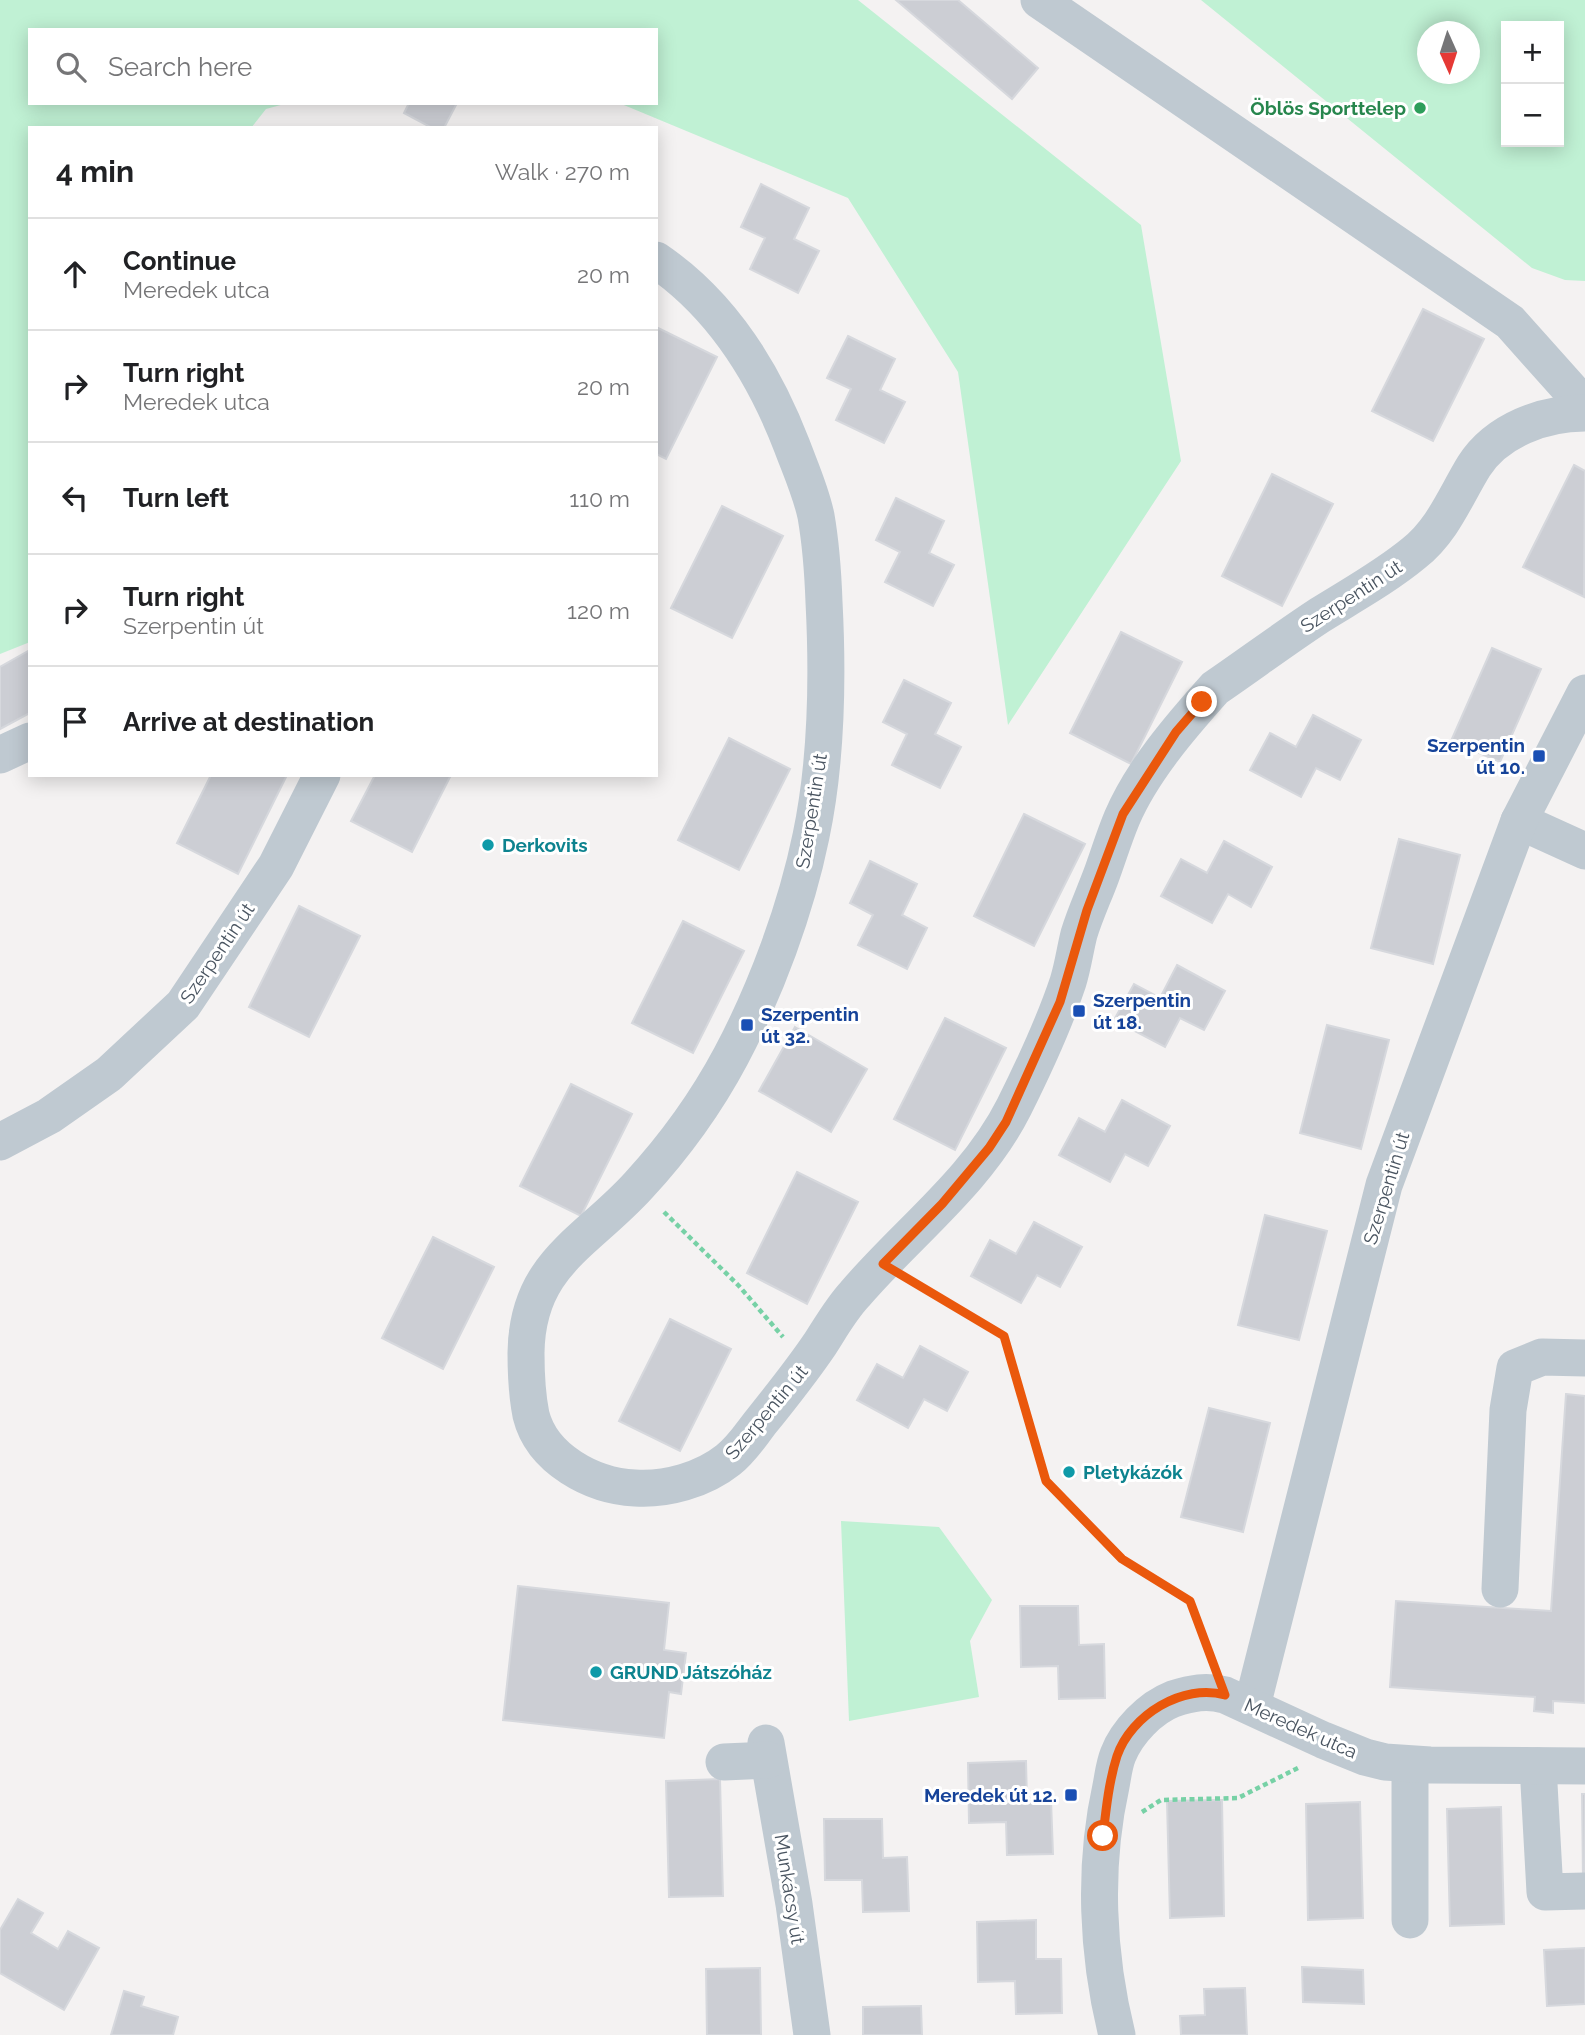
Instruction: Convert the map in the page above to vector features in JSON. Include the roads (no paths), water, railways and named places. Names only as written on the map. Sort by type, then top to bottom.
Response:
[{"type":"street","points":[[1039,0],[1510,322],[1585,406]]},
{"type":"street","name":"Szerpentin út","points":[[658,262],[701,295],[749,355],[785,425],[815,513],[823,575],[827,659],[823,741],[812,834],[782,937],[764,984],[732,1054],[695,1116],[640,1185],[546,1277],[535,1296],[526,1330],[526,1369],[532,1421],[549,1449],[562,1462],[612,1485],[640,1489],[686,1481],[716,1469],[740,1449],[807,1363],[845,1307],[942,1204],[989,1148],[1006,1122],[1060,1002],[1087,910],[1123,814],[1176,732],[1215,688],[1417,551],[1445,520],[1475,465],[1492,446],[1532,422],[1568,413],[1585,413]]},
{"type":"street","name":"Szerpentin út","points":[[1238,1700],[1384,1185],[1519,821],[1585,693]]},
{"type":"street","points":[[0,755],[28,742]]},
{"type":"street","name":"Szerpentin út","points":[[0,1142],[49,1116],[109,1074],[183,1005],[276,866],[321,777]]},
{"type":"street","points":[[1519,821],[1585,851]]},
{"type":"street","points":[[1500,1589],[1508,1410],[1515,1368],[1542,1357],[1585,1358]]},
{"type":"street","name":"Meredek utca","points":[[1117,2035],[1105,1978],[1102,1944],[1100,1894],[1106,1809],[1117,1756],[1135,1727],[1165,1702],[1201,1691],[1210,1691],[1238,1700],[1365,1757],[1410,1765],[1585,1766]]},
{"type":"street","name":"Munkácsy út","points":[[724,1762],[767,1751],[794,1904],[812,2035]]},
{"type":"street","points":[[1410,1765],[1410,1920]]},
{"type":"street","points":[[1538,1766],[1545,1892],[1585,1891]]},
{"type":"place","name":"Öblös Sporttelep","points":[[1420,108]]},
{"type":"place","name":"Szerpentin út 10.","points":[[1539,756]]},
{"type":"place","name":"Derkovits","points":[[488,845]]},
{"type":"place","name":"Szerpentin út 18.","points":[[1079,1011]]},
{"type":"place","name":"Szerpentin út 32.","points":[[747,1025]]},
{"type":"place","name":"Pletykázók","points":[[1069,1472]]},
{"type":"place","name":"GRUND Játszóház","points":[[596,1672]]},
{"type":"place","name":"Meredek út 12.","points":[[1071,1795]]}]
